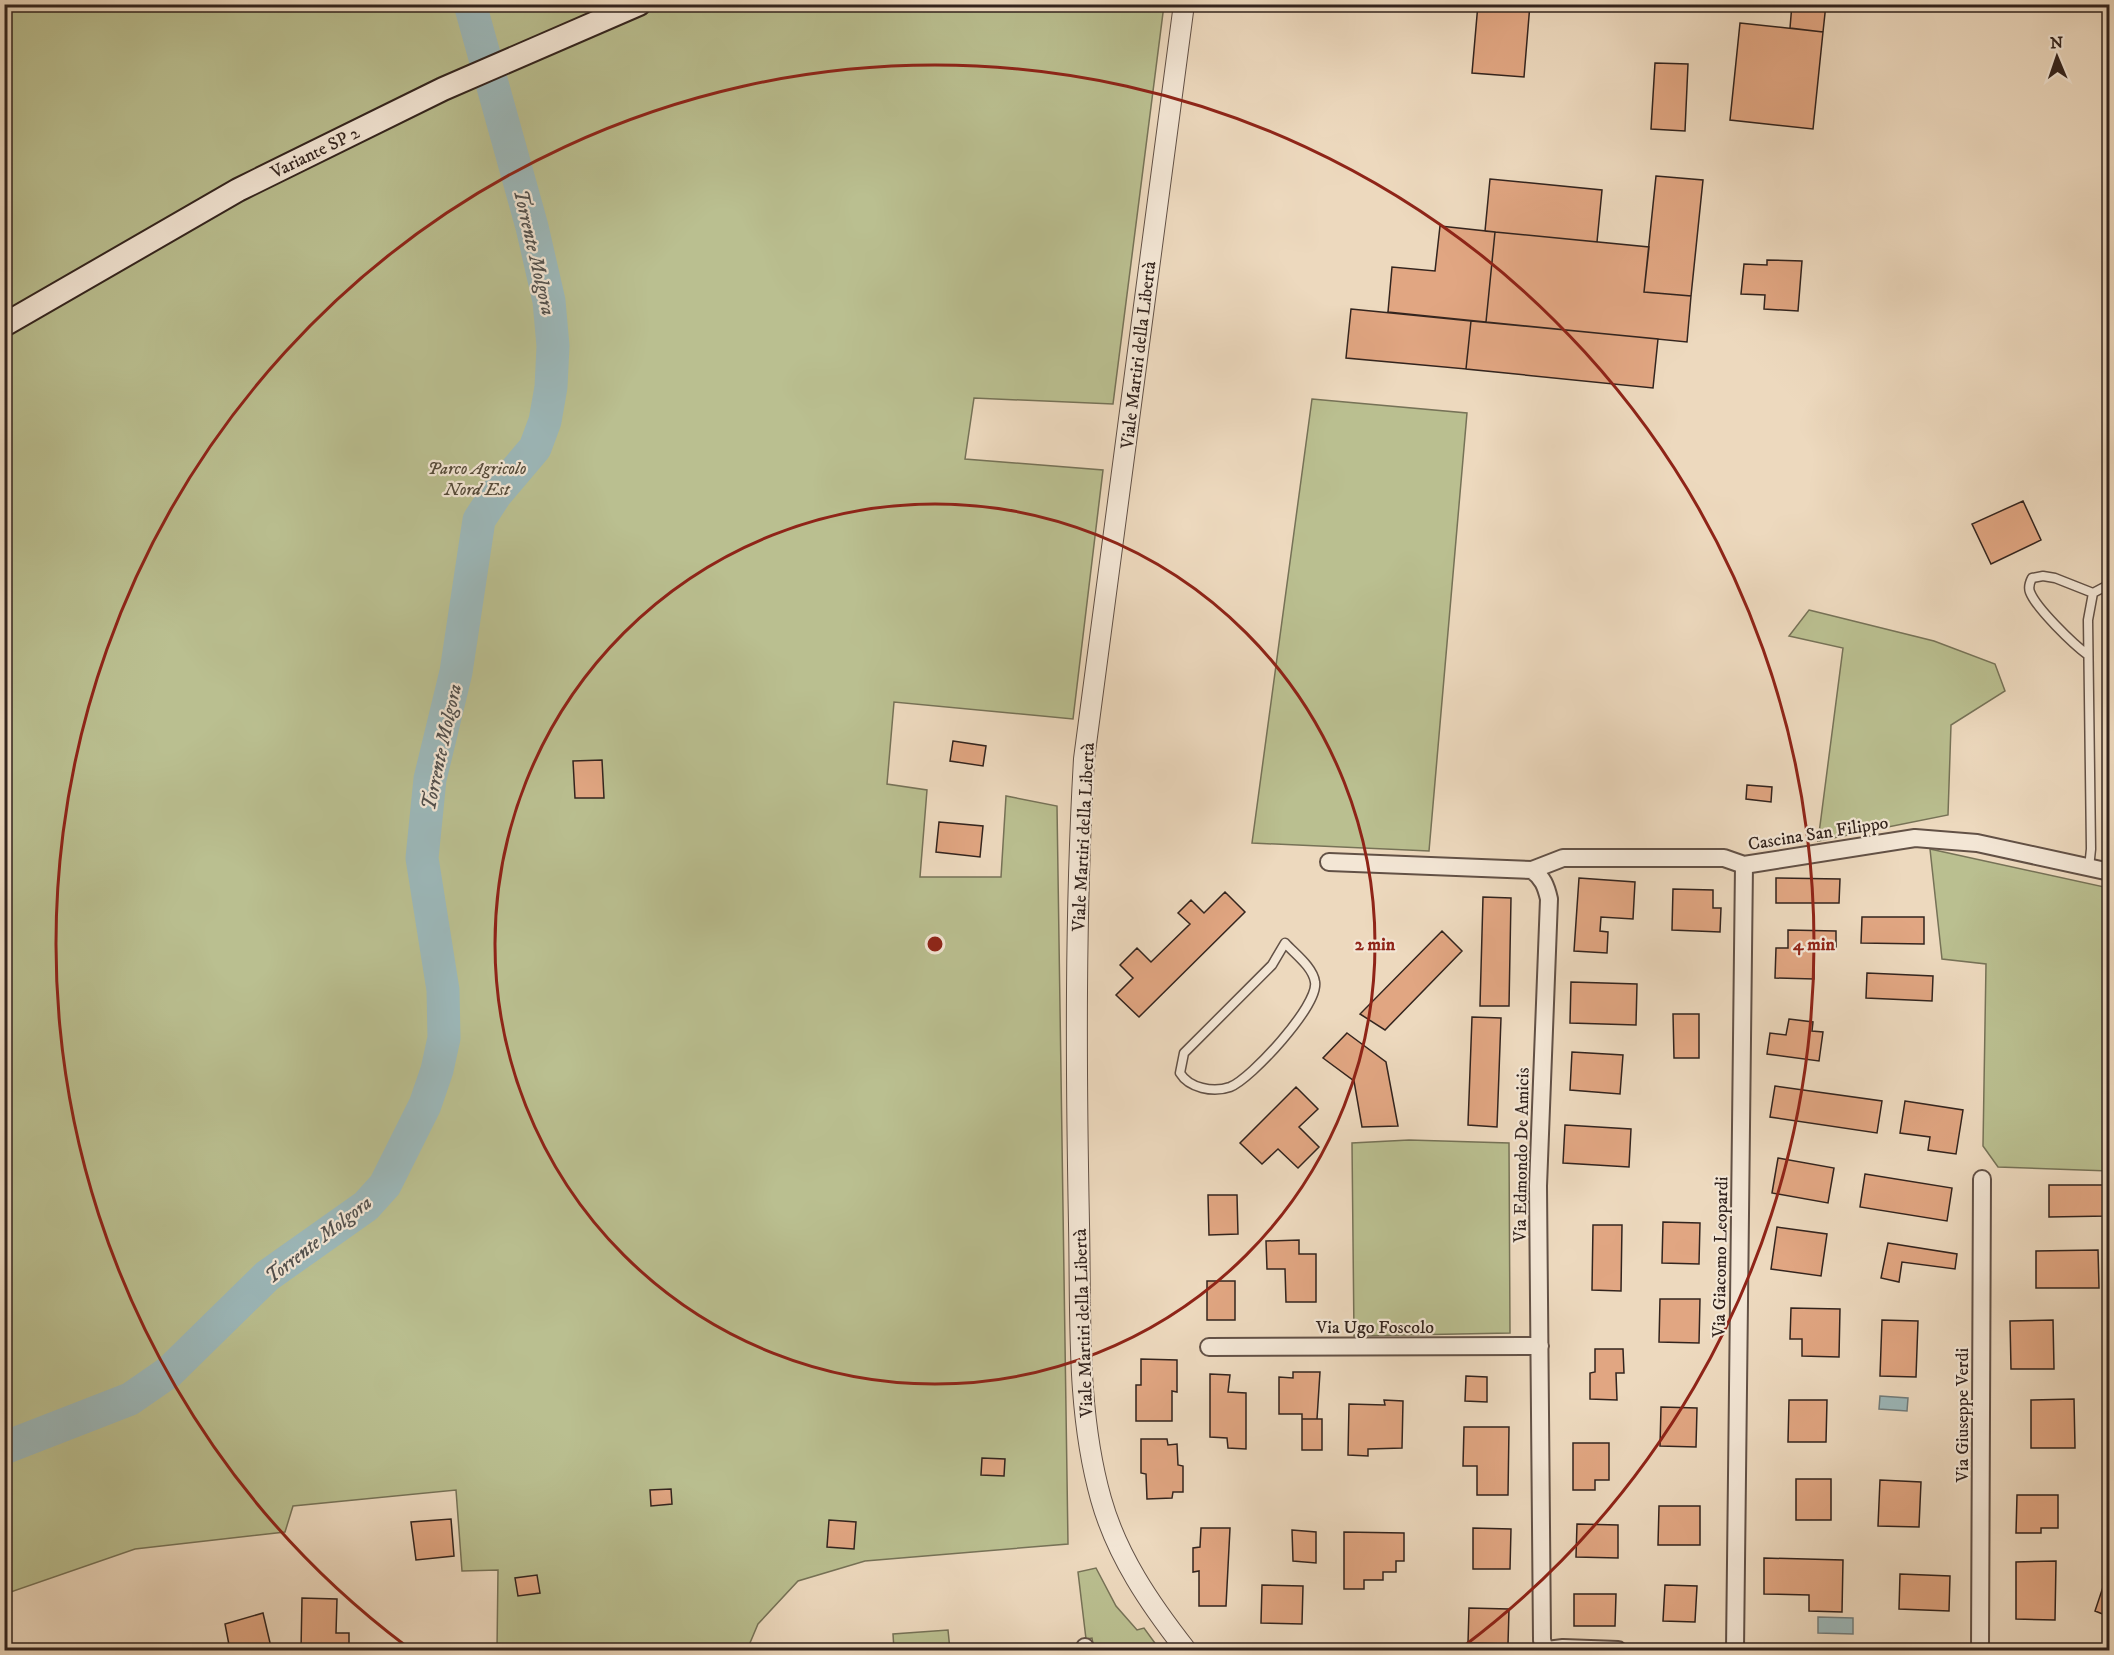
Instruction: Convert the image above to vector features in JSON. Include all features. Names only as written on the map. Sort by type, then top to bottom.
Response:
[{"type":"main road","name":"Variante SP 2","points":[[4,325],[238,190],[443,89],[639,4]]},
{"type":"street","name":"Viale Martiri della Libertà","points":[[1184,4],[1084,759],[1079,845],[1077,1084],[1082,1373],[1087,1435],[1101,1500],[1124,1559],[1146,1596],[1186,1650]]},
{"type":"street","name":"Cascina San Filippo","points":[[1532,870],[1563,858],[1724,858],[1744,865],[1915,838],[1977,843],[2109,872]]},
{"type":"street","points":[[1329,862],[1532,870]]},
{"type":"street","name":"Via Giacomo Leopardi","points":[[1735,1650],[1744,865]]},
{"type":"street","name":"Via Edmondo De Amicis","points":[[1532,870],[1541,876],[1549,899],[1538,1186],[1542,1641],[1546,1650]]},
{"type":"street","name":"Via Giuseppe Verdi","points":[[1980,1650],[1982,1179]]},
{"type":"street","name":"Via Ugo Foscolo","points":[[1209,1347],[1540,1346]]},
{"type":"street","points":[[1546,1650],[1618,1650]]},
{"type":"lane","points":[[2088,656],[2051,619],[2030,592],[2029,584],[2032,578],[2043,576],[2093,593],[2109,584]]},
{"type":"lane","points":[[2089,867],[2091,849],[2088,620],[2093,593]]},
{"type":"lane","points":[[1285,943],[1312,973],[1316,990],[1283,1041],[1232,1086],[1212,1089],[1192,1084],[1184,1079],[1180,1073],[1184,1053],[1272,965],[1285,943]]},
{"type":"green space","name":"Parco Agricolo Nord Est","points":[[4,5],[1164,5],[1113,404],[974,398],[965,459],[1103,470],[1073,719],[894,702],[887,784],[927,790],[920,877],[1001,877],[1006,796],[1057,806],[1068,1544],[865,1561],[798,1581],[758,1624],[747,1650],[497,1650],[498,1570],[462,1571],[456,1490],[293,1506],[285,1532],[135,1549],[5,1594]]},
{"type":"green space","points":[[1312,399],[1467,413],[1429,851],[1252,843]]},
{"type":"green space","points":[[1809,610],[1934,641],[1995,664],[2005,691],[1951,725],[1948,815],[1818,841],[1843,648],[1789,636]]},
{"type":"green space","points":[[1930,849],[2109,888],[2109,1171],[1998,1167],[1983,1146],[1986,964],[1942,959]]},
{"type":"green space","points":[[1409,1140],[1509,1143],[1510,1333],[1354,1336],[1352,1143]]},
{"type":"green space","points":[[1096,1568],[1116,1606],[1137,1630],[1144,1628],[1160,1650],[1094,1650],[1092,1638],[1086,1639],[1078,1572]]},
{"type":"green space","points":[[948,1630],[950,1650],[894,1650],[893,1634]]},
{"type":"water","points":[[1880,1396],[1908,1398],[1907,1411],[1879,1409]]},
{"type":"water","points":[[1818,1617],[1853,1618],[1853,1634],[1818,1633]]},
{"type":"building","points":[[1478,4],[1530,4],[1524,77],[1472,73]]},
{"type":"building","points":[[1792,4],[1826,4],[1823,32],[1790,28]]},
{"type":"building","points":[[1740,23],[1823,32],[1813,129],[1730,120]]},
{"type":"building","points":[[1655,63],[1688,64],[1685,131],[1651,129]]},
{"type":"building","points":[[1656,176],[1703,180],[1691,296],[1644,292]]},
{"type":"building","points":[[1490,179],[1602,190],[1597,242],[1485,231]]},
{"type":"building","points":[[1440,226],[1495,232],[1486,322],[1388,312],[1392,267],[1435,271]]},
{"type":"building","points":[[1495,232],[1649,247],[1644,292],[1691,296],[1687,342],[1486,322]]},
{"type":"building","points":[[1767,260],[1802,261],[1798,311],[1764,309],[1765,295],[1741,294],[1744,264],[1767,265]]},
{"type":"building","points":[[1351,309],[1471,321],[1466,369],[1346,358]]},
{"type":"building","points":[[1471,321],[1658,339],[1653,388],[1466,369]]},
{"type":"building","points":[[2023,501],[2041,540],[1991,564],[1972,524]]},
{"type":"building","points":[[953,741],[986,746],[983,766],[950,761]]},
{"type":"building","points":[[602,760],[604,798],[575,798],[573,761]]},
{"type":"building","points":[[1747,785],[1772,787],[1771,802],[1746,799]]},
{"type":"building","points":[[939,822],[983,826],[980,857],[936,852]]},
{"type":"building","points":[[1579,878],[1635,882],[1633,919],[1601,917],[1600,931],[1608,932],[1607,953],[1574,951]]},
{"type":"building","points":[[1776,878],[1840,879],[1839,903],[1776,903]]},
{"type":"building","points":[[1673,889],[1713,890],[1713,908],[1721,908],[1720,932],[1672,930]]},
{"type":"building","points":[[1225,892],[1245,912],[1139,1017],[1116,995],[1133,978],[1120,965],[1137,948],[1151,962],[1190,924],[1178,913],[1191,900],[1204,913]]},
{"type":"building","points":[[1483,897],[1511,898],[1509,1006],[1480,1006]]},
{"type":"building","points":[[1862,917],[1924,917],[1924,944],[1861,943]]},
{"type":"building","points":[[1788,930],[1836,931],[1836,950],[1814,950],[1814,979],[1775,978],[1776,948],[1788,948]]},
{"type":"building","points":[[1442,931],[1462,951],[1385,1030],[1360,1014]]},
{"type":"building","points":[[1867,973],[1933,976],[1932,1001],[1866,998]]},
{"type":"building","points":[[1571,982],[1637,984],[1636,1025],[1570,1023]]},
{"type":"building","points":[[1673,1014],[1699,1014],[1699,1058],[1674,1058]]},
{"type":"building","points":[[1472,1017],[1501,1018],[1497,1127],[1468,1125]]},
{"type":"building","points":[[1789,1019],[1813,1022],[1812,1031],[1823,1032],[1819,1061],[1767,1054],[1770,1033],[1786,1035]]},
{"type":"building","points":[[1347,1033],[1386,1062],[1398,1126],[1362,1127],[1354,1081],[1323,1058]]},
{"type":"building","points":[[1572,1052],[1623,1055],[1620,1094],[1570,1090]]},
{"type":"building","points":[[1775,1086],[1882,1101],[1877,1133],[1770,1117]]},
{"type":"building","points":[[1296,1087],[1318,1109],[1299,1127],[1319,1147],[1298,1168],[1278,1149],[1262,1164],[1240,1143]]},
{"type":"building","points":[[1905,1101],[1963,1110],[1956,1154],[1928,1150],[1930,1137],[1900,1133]]},
{"type":"building","points":[[1565,1125],[1631,1129],[1629,1167],[1563,1163]]},
{"type":"building","points":[[1778,1158],[1834,1168],[1828,1203],[1772,1193]]},
{"type":"building","points":[[1865,1174],[1952,1188],[1947,1221],[1860,1207]]},
{"type":"building","points":[[2049,1185],[2107,1185],[2108,1216],[2049,1217]]},
{"type":"building","points":[[1208,1195],[1237,1195],[1238,1234],[1209,1235]]},
{"type":"building","points":[[1663,1222],[1700,1223],[1699,1264],[1662,1263]]},
{"type":"building","points":[[1593,1225],[1622,1225],[1621,1291],[1592,1290]]},
{"type":"building","points":[[1777,1227],[1827,1234],[1821,1276],[1771,1269]]},
{"type":"building","points":[[1299,1240],[1299,1254],[1316,1254],[1316,1302],[1286,1302],[1285,1269],[1267,1269],[1266,1241]]},
{"type":"building","points":[[1888,1243],[1957,1254],[1955,1269],[1902,1262],[1899,1282],[1881,1278]]},
{"type":"building","points":[[2098,1250],[2099,1288],[2036,1288],[2036,1251]]},
{"type":"building","points":[[1207,1281],[1235,1281],[1235,1320],[1207,1320]]},
{"type":"building","points":[[1660,1299],[1700,1299],[1699,1343],[1659,1342]]},
{"type":"building","points":[[1791,1308],[1840,1309],[1839,1357],[1802,1356],[1802,1339],[1790,1339]]},
{"type":"building","points":[[1882,1320],[1918,1321],[1916,1377],[1880,1376]]},
{"type":"building","points":[[2053,1320],[2054,1369],[2011,1369],[2010,1321]]},
{"type":"building","points":[[1595,1349],[1623,1349],[1624,1373],[1616,1373],[1617,1400],[1590,1399],[1590,1373],[1595,1372]]},
{"type":"building","points":[[1141,1359],[1177,1360],[1177,1392],[1172,1391],[1172,1421],[1136,1421],[1136,1385],[1141,1385]]},
{"type":"building","points":[[1293,1372],[1320,1372],[1317,1419],[1302,1419],[1302,1414],[1279,1414],[1279,1377],[1293,1378]]},
{"type":"building","points":[[1210,1374],[1230,1375],[1228,1392],[1246,1393],[1246,1449],[1228,1448],[1227,1438],[1210,1437]]},
{"type":"building","points":[[1466,1376],[1487,1377],[1487,1402],[1465,1401]]},
{"type":"building","points":[[2074,1399],[2075,1448],[2031,1448],[2031,1400]]},
{"type":"building","points":[[1384,1400],[1403,1401],[1402,1448],[1368,1449],[1368,1456],[1348,1455],[1349,1404],[1385,1405]]},
{"type":"building","points":[[1789,1400],[1827,1400],[1826,1442],[1788,1442]]},
{"type":"building","points":[[1661,1407],[1697,1408],[1696,1447],[1660,1446]]},
{"type":"building","points":[[1302,1419],[1322,1419],[1322,1450],[1302,1450]]},
{"type":"building","points":[[1464,1427],[1509,1427],[1508,1495],[1477,1495],[1477,1466],[1463,1466]]},
{"type":"building","points":[[1141,1439],[1167,1439],[1168,1445],[1177,1444],[1178,1465],[1183,1466],[1183,1492],[1173,1492],[1172,1498],[1147,1499],[1146,1474],[1141,1473]]},
{"type":"building","points":[[1573,1443],[1609,1443],[1609,1480],[1595,1480],[1595,1490],[1573,1490]]},
{"type":"building","points":[[982,1458],[1005,1459],[1004,1476],[981,1475]]},
{"type":"building","points":[[1796,1479],[1831,1479],[1831,1520],[1796,1520]]},
{"type":"building","points":[[1880,1480],[1921,1482],[1919,1527],[1878,1526]]},
{"type":"building","points":[[671,1489],[672,1504],[651,1506],[650,1490]]},
{"type":"building","points":[[2017,1495],[2058,1495],[2058,1528],[2041,1528],[2041,1533],[2016,1533]]},
{"type":"building","points":[[1659,1506],[1700,1506],[1700,1545],[1658,1545]]},
{"type":"building","points":[[451,1519],[454,1556],[416,1560],[411,1522]]},
{"type":"building","points":[[829,1520],[856,1522],[854,1549],[827,1547]]},
{"type":"building","points":[[1577,1524],[1618,1525],[1618,1558],[1576,1557]]},
{"type":"building","points":[[1201,1528],[1230,1528],[1226,1606],[1199,1606],[1199,1571],[1193,1572],[1193,1548],[1200,1547]]},
{"type":"building","points":[[1473,1528],[1511,1529],[1510,1569],[1473,1569]]},
{"type":"building","points":[[1292,1530],[1316,1532],[1316,1563],[1293,1561]]},
{"type":"building","points":[[1344,1532],[1404,1533],[1404,1561],[1396,1561],[1396,1572],[1383,1572],[1383,1580],[1364,1580],[1364,1589],[1344,1589]]},
{"type":"building","points":[[1764,1558],[1843,1560],[1842,1612],[1809,1611],[1809,1595],[1764,1594]]},
{"type":"building","points":[[2056,1561],[2055,1620],[2016,1619],[2016,1562]]},
{"type":"building","points":[[2108,1572],[2110,1573],[2110,1617],[2095,1611]]},
{"type":"building","points":[[1900,1574],[1950,1576],[1949,1611],[1899,1609]]},
{"type":"building","points":[[537,1575],[540,1593],[518,1596],[515,1578]]},
{"type":"building","points":[[1262,1585],[1303,1586],[1302,1624],[1261,1623]]},
{"type":"building","points":[[1665,1585],[1697,1586],[1695,1622],[1663,1621]]},
{"type":"building","points":[[1574,1594],[1616,1594],[1615,1626],[1574,1626]]},
{"type":"building","points":[[302,1598],[337,1599],[336,1633],[349,1633],[349,1650],[301,1650]]},
{"type":"building","points":[[1469,1608],[1509,1609],[1508,1644],[1468,1643]]},
{"type":"building","points":[[263,1613],[271,1647],[258,1650],[230,1650],[225,1624]]},
{"type":"waterway","name":"Torrente Molgora","points":[[4,1448],[130,1399],[169,1372],[267,1276],[366,1206],[385,1185],[425,1105],[437,1070],[444,1038],[443,990],[422,858],[430,779],[456,672],[479,520],[496,494],[535,448],[545,421],[551,387],[553,346],[549,301],[532,227],[470,4]]}]
